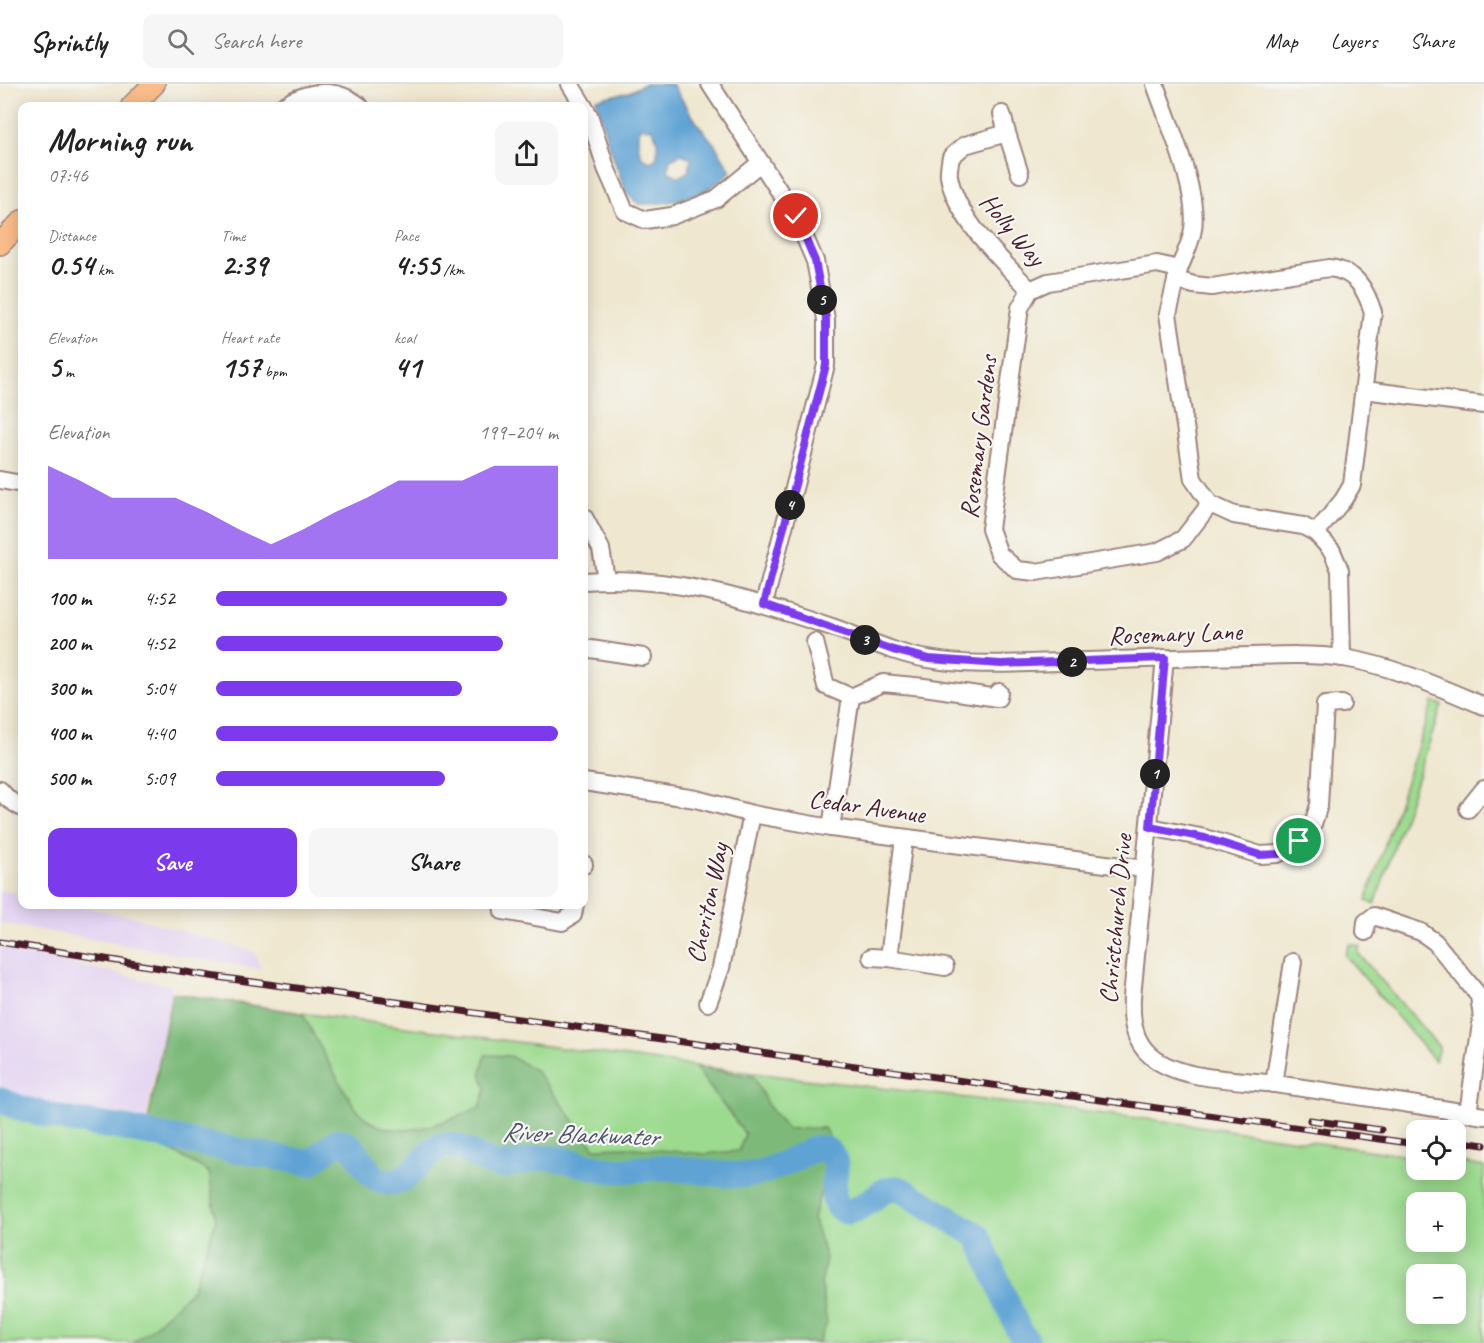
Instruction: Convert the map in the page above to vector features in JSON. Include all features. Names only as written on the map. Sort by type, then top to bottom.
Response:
[{"type":"main road","points":[[136,102],[154,84]]},
{"type":"main road","points":[[0,244],[18,224]]},
{"type":"street","points":[[570,84],[581,102]]},
{"type":"street","points":[[710,84],[796,216],[815,261],[826,318],[826,365],[764,604]]},
{"type":"street","points":[[1155,84],[1194,202],[1194,226],[1168,315],[1193,479],[1210,504],[1234,515],[1303,526],[1317,532],[1332,552],[1340,570],[1342,658]]},
{"type":"street","points":[[290,102],[298,97],[324,93],[347,97],[354,102]]},
{"type":"street","points":[[588,113],[606,168],[625,211],[645,220],[672,216],[716,199],[760,163]]},
{"type":"street","name":"Holly Way","points":[[1002,114],[1020,174]]},
{"type":"street","name":"Holly Way","points":[[1007,133],[965,145],[951,157],[949,174],[955,198],[969,220],[1030,290]]},
{"type":"street","points":[[1030,290],[1048,282],[1157,264],[1194,285],[1212,287],[1329,268],[1342,270],[1357,280],[1368,295],[1373,312],[1352,486],[1317,532]]},
{"type":"street","name":"Rosemary Gardens","points":[[1030,290],[1020,308],[990,529],[999,554],[1017,570],[1036,572],[1157,552],[1183,539],[1210,504]]},
{"type":"street","points":[[1364,390],[1484,405]]},
{"type":"street","points":[[0,480],[18,483]]},
{"type":"street","points":[[588,525],[601,549],[606,579]]},
{"type":"street","name":"Rosemary Lane","points":[[588,581],[606,579],[670,583],[764,604],[893,650],[929,659],[1001,664],[1294,655],[1342,658],[1403,673],[1484,706]]},
{"type":"street","points":[[815,642],[826,686],[851,697],[883,683],[991,698],[998,698],[999,692]]},
{"type":"street","points":[[588,649],[643,657]]},
{"type":"street","name":"Christchurch Drive","points":[[1165,658],[1132,997],[1131,1018],[1139,1041],[1152,1057],[1175,1070],[1207,1077],[1274,1084],[1476,1115]]},
{"type":"street","points":[[831,828],[851,697]]},
{"type":"street","points":[[1150,827],[1205,838],[1260,855],[1278,854],[1299,841],[1312,827],[1319,805],[1325,705],[1342,704]]},
{"type":"street","name":"Cedar Avenue","points":[[588,783],[696,799],[752,814],[831,828],[1144,869]]},
{"type":"street","points":[[0,790],[18,805]]},
{"type":"street","points":[[1468,809],[1483,794]]},
{"type":"street","name":"Cheriton Way","points":[[708,1003],[721,968],[752,814]]},
{"type":"street","points":[[889,958],[904,838]]},
{"type":"street","points":[[503,909],[503,911],[562,922],[573,915],[574,909]]},
{"type":"street","points":[[1365,932],[1366,922],[1374,916],[1421,932],[1435,942],[1479,996],[1482,1017],[1476,1115]]},
{"type":"street","points":[[871,957],[945,967]]},
{"type":"street","points":[[1274,1084],[1293,962]]},
{"type":"shaded area","points":[[0,890],[18,893],[18,909],[93,909],[130,916],[254,952],[261,969],[0,923]]},
{"type":"shaded area","points":[[0,947],[172,986],[144,1127],[69,1116],[22,1104],[0,1095]]},
{"type":"green space","points":[[1433,701],[1442,705],[1375,904],[1366,901]]},
{"type":"green space","points":[[1349,944],[1360,946],[1358,953],[1439,1047],[1435,1061],[1345,955]]},
{"type":"green space","points":[[172,993],[302,1013],[694,1066],[1164,1121],[1406,1156],[1406,1180],[1466,1180],[1466,1164],[1484,1167],[1484,1343],[0,1343],[0,1108],[64,1128],[144,1142]]},
{"type":"green space","points":[[172,993],[302,1013],[356,1109],[373,1123],[387,1128],[403,1130],[419,1128],[452,1119],[480,1107],[486,1089],[481,1073],[485,1055],[510,1056],[535,1070],[595,1148],[625,1147],[704,1154],[739,1151],[745,1134],[694,1066],[754,1077],[767,1104],[787,1129],[824,1128],[834,1147],[813,1218],[826,1258],[821,1285],[827,1324],[818,1343],[132,1343],[149,1331],[192,1290],[216,1221],[209,1172],[170,1150],[144,1142]]},
{"type":"water","points":[[644,84],[672,84],[731,171],[711,186],[688,197],[664,203],[639,204],[626,193],[596,99],[629,92]],"holes":[[[640,127],[652,129],[657,140],[656,159],[650,162],[641,156],[638,141]],[[682,154],[691,158],[689,171],[679,177],[668,171],[670,159]]]},
{"type":"waterway","name":"River Blackwater","points":[[0,1100],[20,1108],[68,1120],[310,1163],[337,1141],[353,1148],[372,1174],[387,1182],[396,1182],[404,1178],[431,1152],[446,1145],[460,1148],[501,1165],[546,1158],[613,1170],[665,1168],[733,1175],[760,1173],[816,1148],[825,1149],[831,1154],[836,1166],[833,1194],[839,1208],[851,1211],[884,1191],[900,1189],[978,1236],[1019,1331],[1028,1343]]},
{"type":"railway","points":[[0,942],[210,976],[1406,1143]]},
{"type":"railway","points":[[1310,1120],[1381,1130]]},
{"type":"railway","points":[[1466,1143],[1484,1145]]},
{"type":"route","points":[[796,216],[815,261],[826,318],[826,365],[764,604],[911,656],[929,659],[1001,664],[1165,658],[1150,827],[1205,838],[1260,855],[1278,854],[1299,841]]}]
